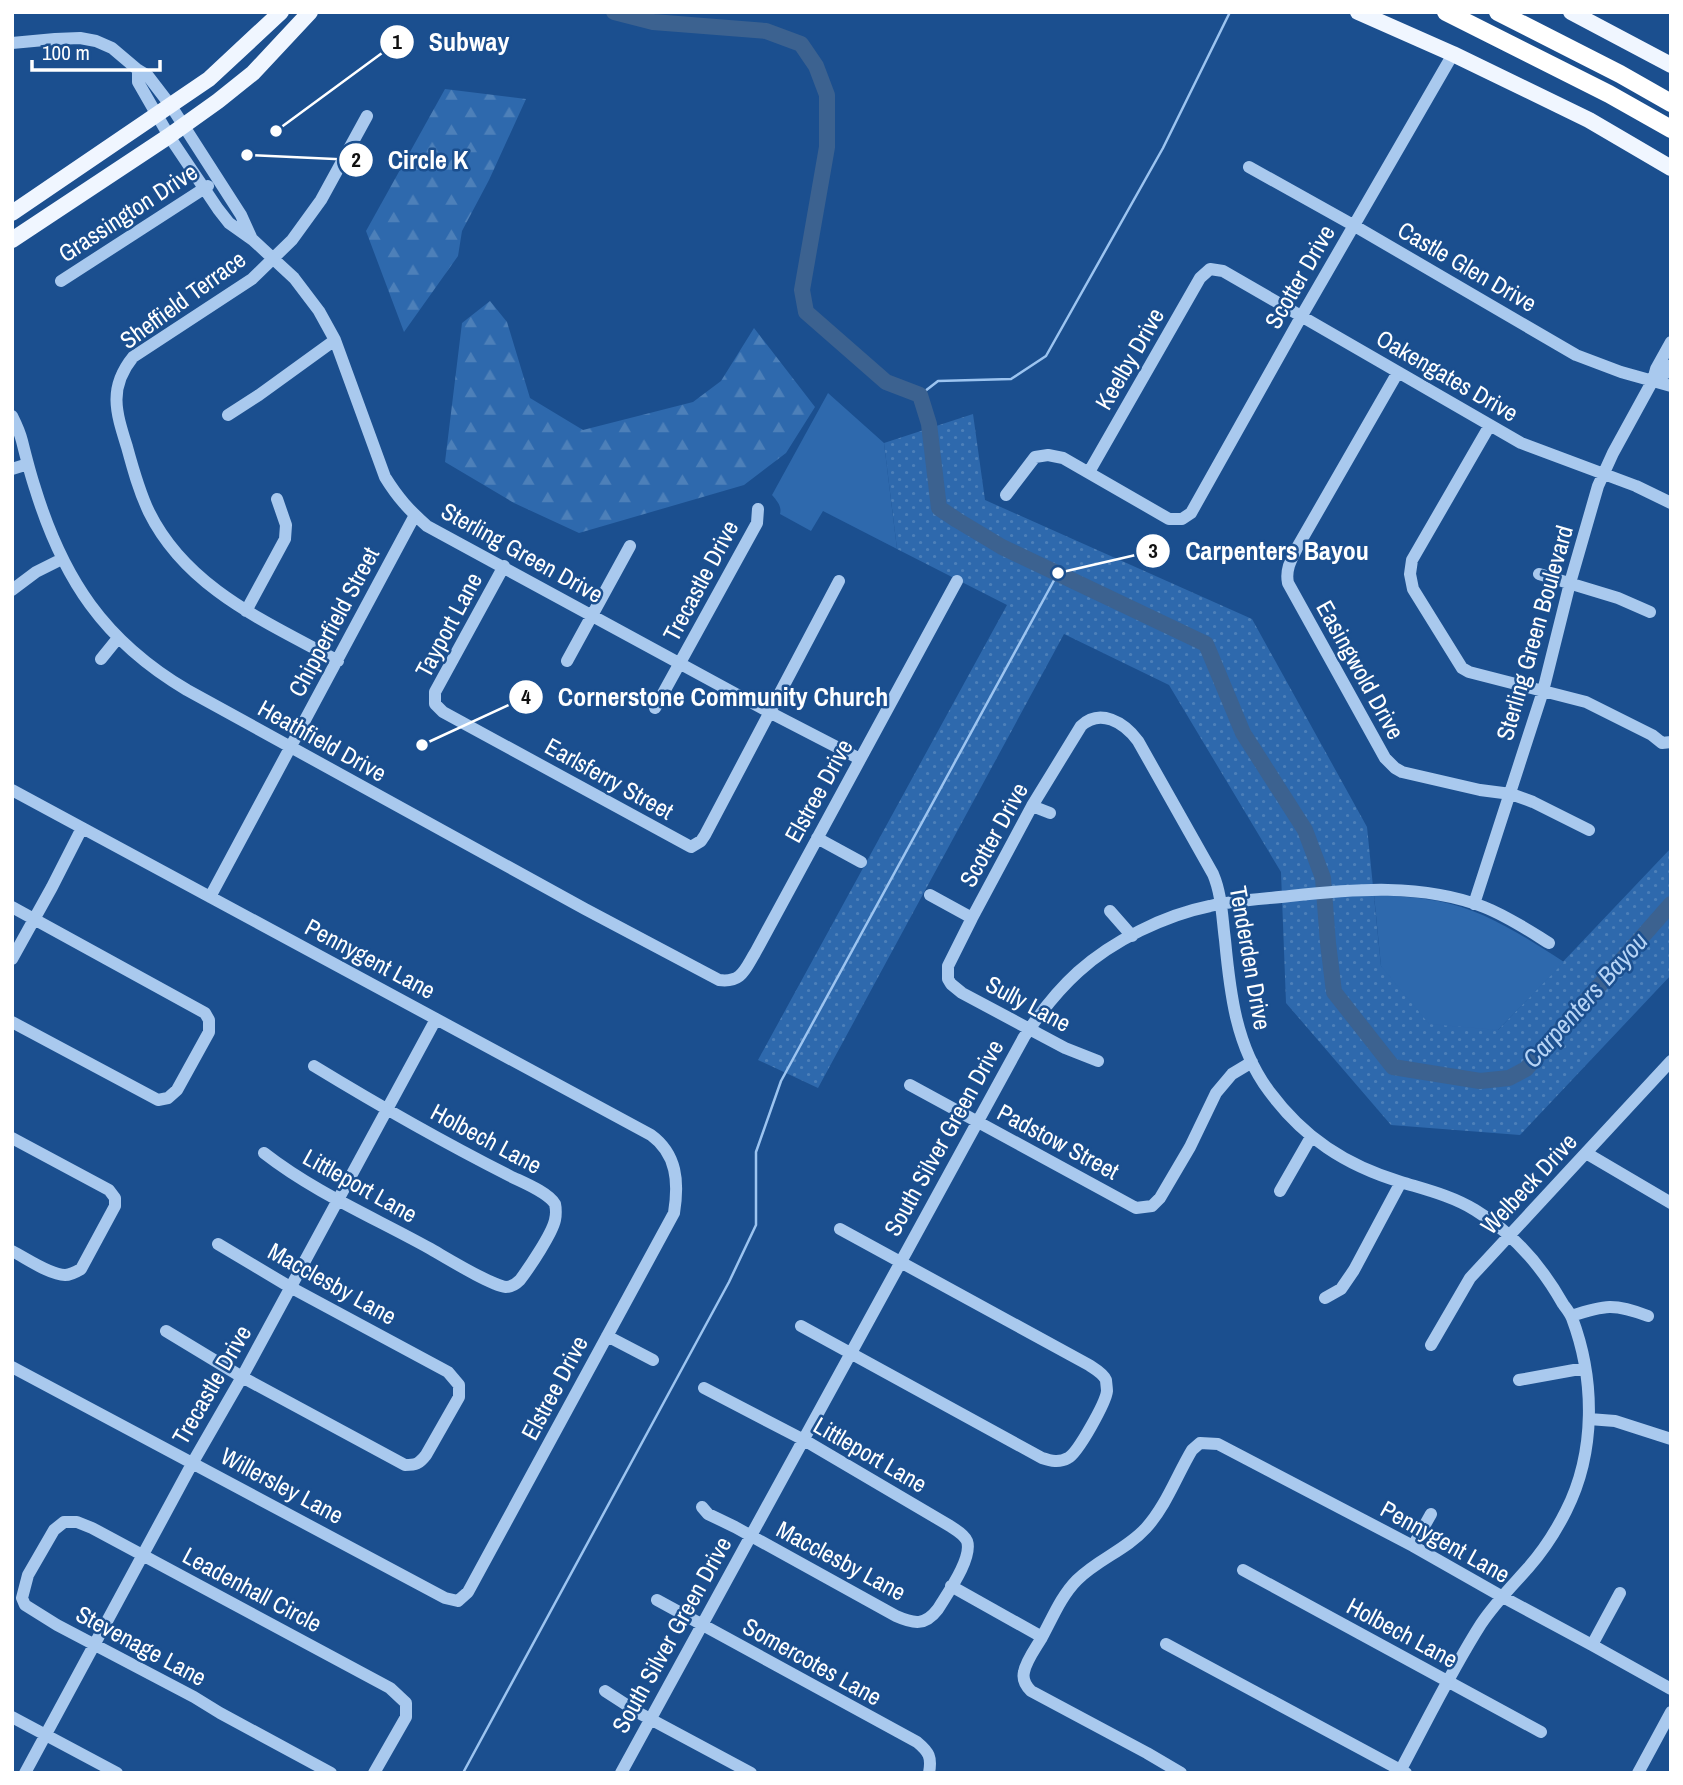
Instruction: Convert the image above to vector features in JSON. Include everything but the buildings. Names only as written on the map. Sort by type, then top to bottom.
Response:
[{"type":"highway","points":[[1446,12],[1597,88],[1671,129]]},
{"type":"highway","points":[[1498,12],[1671,103]]},
{"type":"main road","points":[[12,240],[169,136],[253,73],[310,12]]},
{"type":"main road","points":[[1358,12],[1453,54],[1589,120],[1671,168]]},
{"type":"main road","points":[[1571,12],[1671,65]]},
{"type":"main road","points":[[12,213],[209,79],[280,13],[295,29]]},
{"type":"street","points":[[12,43],[80,38],[112,48],[152,80],[164,111]]},
{"type":"street","name":"Scotter Drive","points":[[1089,472],[1169,519],[1182,519],[1191,513],[1453,54]]},
{"type":"street","name":"Sterling Green Drive","points":[[164,111],[183,126],[241,215],[253,240]]},
{"type":"street","name":"Sterling Green Drive","points":[[164,111],[169,136],[229,223],[253,240],[307,293],[335,340],[385,477],[398,498],[415,515],[427,526],[860,759]]},
{"type":"street","name":"Sheffield Terrace","points":[[246,611],[197,576],[158,527],[141,492],[125,443],[117,405],[118,381],[134,357],[252,279],[292,240],[321,200],[366,116]]},
{"type":"street","name":"Castle Glen Drive","points":[[1249,167],[1576,355],[1621,372],[1671,386]]},
{"type":"street","name":"Grassington Drive","points":[[61,281],[217,179]]},
{"type":"street","name":"Oakengates Drive","points":[[1210,269],[1223,271],[1521,443],[1636,486],[1671,503]]},
{"type":"street","name":"Keelby Drive","points":[[1089,472],[1200,278],[1210,269]]},
{"type":"street","points":[[228,415],[335,340]]},
{"type":"street","name":"Sterling Green Boulevard","points":[[1474,904],[1543,691],[1570,583],[1603,474],[1671,342]]},
{"type":"street","name":"Sterling Green Boulevard","points":[[1653,380],[1666,373],[1671,365]]},
{"type":"street","name":"Easingwold Drive","points":[[1398,372],[1298,546],[1289,564],[1286,576],[1288,583],[1385,758],[1395,768],[1480,790],[1511,794],[1589,830]]},
{"type":"street","name":"Heathfield Drive","points":[[12,416],[22,439],[47,523],[76,585],[118,639],[147,664],[166,678],[708,975],[719,980],[734,980]]},
{"type":"street","points":[[1490,425],[1412,560],[1410,574],[1413,589],[1462,668],[1586,702],[1652,735],[1662,743],[1671,742]]},
{"type":"street","points":[[1006,495],[1035,457],[1048,455],[1063,458],[1089,472]]},
{"type":"street","points":[[12,469],[28,464]]},
{"type":"street","points":[[277,499],[286,525],[285,539],[246,611],[338,661]]},
{"type":"street","name":"Trecastle Drive","points":[[655,708],[757,523],[758,509]]},
{"type":"street","name":"Chipperfield Street","points":[[210,897],[415,515]]},
{"type":"street","points":[[566,661],[630,546]]},
{"type":"street","points":[[12,590],[36,572],[62,559]]},
{"type":"street","name":"Tayport Lane","points":[[435,704],[435,692],[504,566]]},
{"type":"street","points":[[1539,574],[1618,598],[1650,612]]},
{"type":"street","points":[[769,712],[839,581]]},
{"type":"street","name":"Elstree Drive","points":[[734,980],[741,976],[755,953],[957,582]]},
{"type":"street","points":[[101,659],[118,639]]},
{"type":"street","name":"Earlsferry Street","points":[[435,704],[443,712],[691,847],[705,835],[769,712]]},
{"type":"street","name":"Tenderden Drive","points":[[1086,721],[1103,717],[1131,732],[1213,874],[1221,904],[1229,987],[1238,1028],[1252,1062],[1285,1111],[1311,1137],[1342,1158],[1359,1167],[1467,1205],[1495,1223],[1543,1271],[1571,1316],[1585,1368],[1589,1419],[1587,1445],[1581,1469],[1566,1510],[1528,1568],[1501,1596],[1480,1626],[1402,1772]]},
{"type":"street","name":"Scotter Drive","points":[[947,974],[948,966],[972,918],[1032,806],[1086,721]]},
{"type":"street","name":"Pennygent Lane","points":[[12,790],[651,1135],[661,1142],[674,1163],[675,1190]]},
{"type":"street","points":[[1032,806],[1050,813]]},
{"type":"street","points":[[12,959],[82,828]]},
{"type":"street","points":[[817,838],[861,862]]},
{"type":"street","name":"South Silver Green Drive","points":[[621,1773],[976,1122],[1030,1028],[1057,993],[1080,971],[1111,947],[1168,918],[1221,904],[1362,889],[1416,892],[1474,904],[1511,920],[1549,943]]},
{"type":"street","points":[[930,895],[972,918]]},
{"type":"street","points":[[12,907],[205,1013],[209,1020],[209,1032],[177,1090],[168,1098],[158,1100],[12,1022]]},
{"type":"street","points":[[1110,911],[1132,936]]},
{"type":"street","name":"Sully Lane","points":[[947,974],[956,989],[1066,1048],[1098,1061]]},
{"type":"street","name":"Trecastle Drive","points":[[25,1773],[192,1462],[242,1377],[436,1019]]},
{"type":"street","name":"Padstow Street","points":[[910,1084],[1136,1208],[1152,1206],[1160,1198],[1190,1147],[1216,1093],[1232,1074],[1252,1062]]},
{"type":"street","name":"Welbeck Drive","points":[[1431,1345],[1470,1278],[1670,1063]]},
{"type":"street","name":"Holbech Lane","points":[[314,1066],[387,1110],[537,1189],[549,1198],[556,1206],[555,1220],[527,1270],[514,1286]]},
{"type":"street","points":[[1280,1191],[1311,1137]]},
{"type":"street","points":[[12,1138],[108,1190],[114,1198],[115,1206],[81,1269],[71,1274],[54,1272],[12,1251]]},
{"type":"street","name":"Littleport Lane","points":[[264,1153],[288,1172],[495,1283],[506,1287],[514,1286]]},
{"type":"street","points":[[1586,1153],[1671,1203]]},
{"type":"street","points":[[1325,1298],[1341,1289],[1354,1270],[1401,1182]]},
{"type":"street","name":"Elstree Drive","points":[[458,1601],[468,1592],[674,1213],[675,1190]]},
{"type":"street","points":[[801,1326],[1042,1458],[1054,1462],[1067,1459],[1073,1454],[1104,1401],[1106,1380],[1100,1372],[840,1229]]},
{"type":"street","name":"Macclesby Lane","points":[[218,1244],[290,1287],[448,1372],[459,1385],[458,1397],[421,1462],[405,1465],[242,1377]]},
{"type":"street","points":[[1571,1316],[1611,1306],[1627,1308],[1648,1316]]},
{"type":"street","points":[[166,1332],[242,1377]]},
{"type":"street","points":[[607,1336],[653,1360]]},
{"type":"street","name":"Willersley Lane","points":[[12,1367],[444,1598],[458,1601]]},
{"type":"street","points":[[1519,1380],[1585,1368]]},
{"type":"street","name":"Littleport Lane","points":[[704,1388],[804,1440],[962,1534],[968,1543],[968,1554],[951,1586]]},
{"type":"street","points":[[1589,1419],[1615,1421],[1671,1439]]},
{"type":"street","name":"Pennygent Lane","points":[[1042,1637],[1060,1603],[1077,1580],[1131,1542],[1151,1522],[1192,1450],[1200,1443],[1218,1444],[1413,1546],[1671,1689]]},
{"type":"street","name":"Macclesby Lane","points":[[702,1507],[708,1514],[896,1616],[916,1622],[925,1621],[932,1616],[951,1586]]},
{"type":"street","points":[[1413,1546],[1432,1514]]},
{"type":"street","name":"Stevenage Lane","points":[[73,1522],[64,1522],[54,1530],[28,1575],[22,1598],[26,1605],[331,1773]]},
{"type":"street","name":"Leadenhall Circle","points":[[73,1522],[92,1528],[144,1555],[390,1688],[406,1703],[406,1717],[374,1773]]},
{"type":"street","name":"Holbech Lane","points":[[1243,1570],[1541,1732]]},
{"type":"street","points":[[951,1586],[1042,1637],[1023,1674],[1025,1685],[1031,1691],[1181,1773]]},
{"type":"street","points":[[1592,1644],[1620,1593]]},
{"type":"street","name":"Somercotes Lane","points":[[657,1600],[917,1742],[927,1750],[931,1762],[929,1773]]},
{"type":"street","points":[[1166,1644],[1402,1772]]},
{"type":"street","points":[[605,1691],[650,1719],[751,1773]]},
{"type":"street","points":[[1639,1773],[1671,1712]]},
{"type":"street","points":[[12,1717],[117,1773]]},
{"type":"green space","points":[[445,89],[526,99],[462,231],[458,256],[404,332],[366,231]]},
{"type":"green space","points":[[490,301],[507,322],[530,398],[583,430],[693,402],[721,381],[754,328],[815,407],[786,453],[744,485],[579,533],[514,503],[445,462],[462,323]]},
{"type":"green space","points":[[828,393],[884,443],[897,549],[823,511],[811,531],[780,514],[780,506],[772,495]]},
{"type":"green space","points":[[973,414],[985,500],[1252,619],[1367,827],[1381,966],[1498,1030],[1671,848],[1671,975],[1520,1135],[1391,1125],[1286,1003],[1281,872],[1169,685],[1064,634],[818,1088],[758,1060],[1007,605],[897,549],[884,443]]},
{"type":"green space","points":[[1374,895],[1455,905],[1504,926],[1564,962],[1498,1030],[1429,1024],[1381,966]]},
{"type":"waterway","name":"Carpenters Bayou","points":[[614,12],[653,22],[766,31],[801,44],[816,66],[827,95],[827,147],[802,290],[806,312],[886,382],[920,395],[929,424],[939,508],[1002,547],[1206,644],[1243,733],[1305,830],[1323,878],[1334,992],[1393,1067],[1480,1081],[1509,1078],[1526,1069],[1671,904]]},
{"type":"waterway","points":[[920,395],[938,381],[1011,379],[1046,356],[1163,148],[1230,12]]},
{"type":"waterway","points":[[463,1773],[729,1282],[756,1225],[756,1152],[781,1081],[1058,573]]},
{"type":"place","name":"Subway","points":[[276,131]]},
{"type":"place","name":"Circle K","points":[[247,155]]},
{"type":"place","name":"Carpenters Bayou","points":[[1058,573]]},
{"type":"place","name":"Cornerstone Community Church","points":[[422,745]]}]
